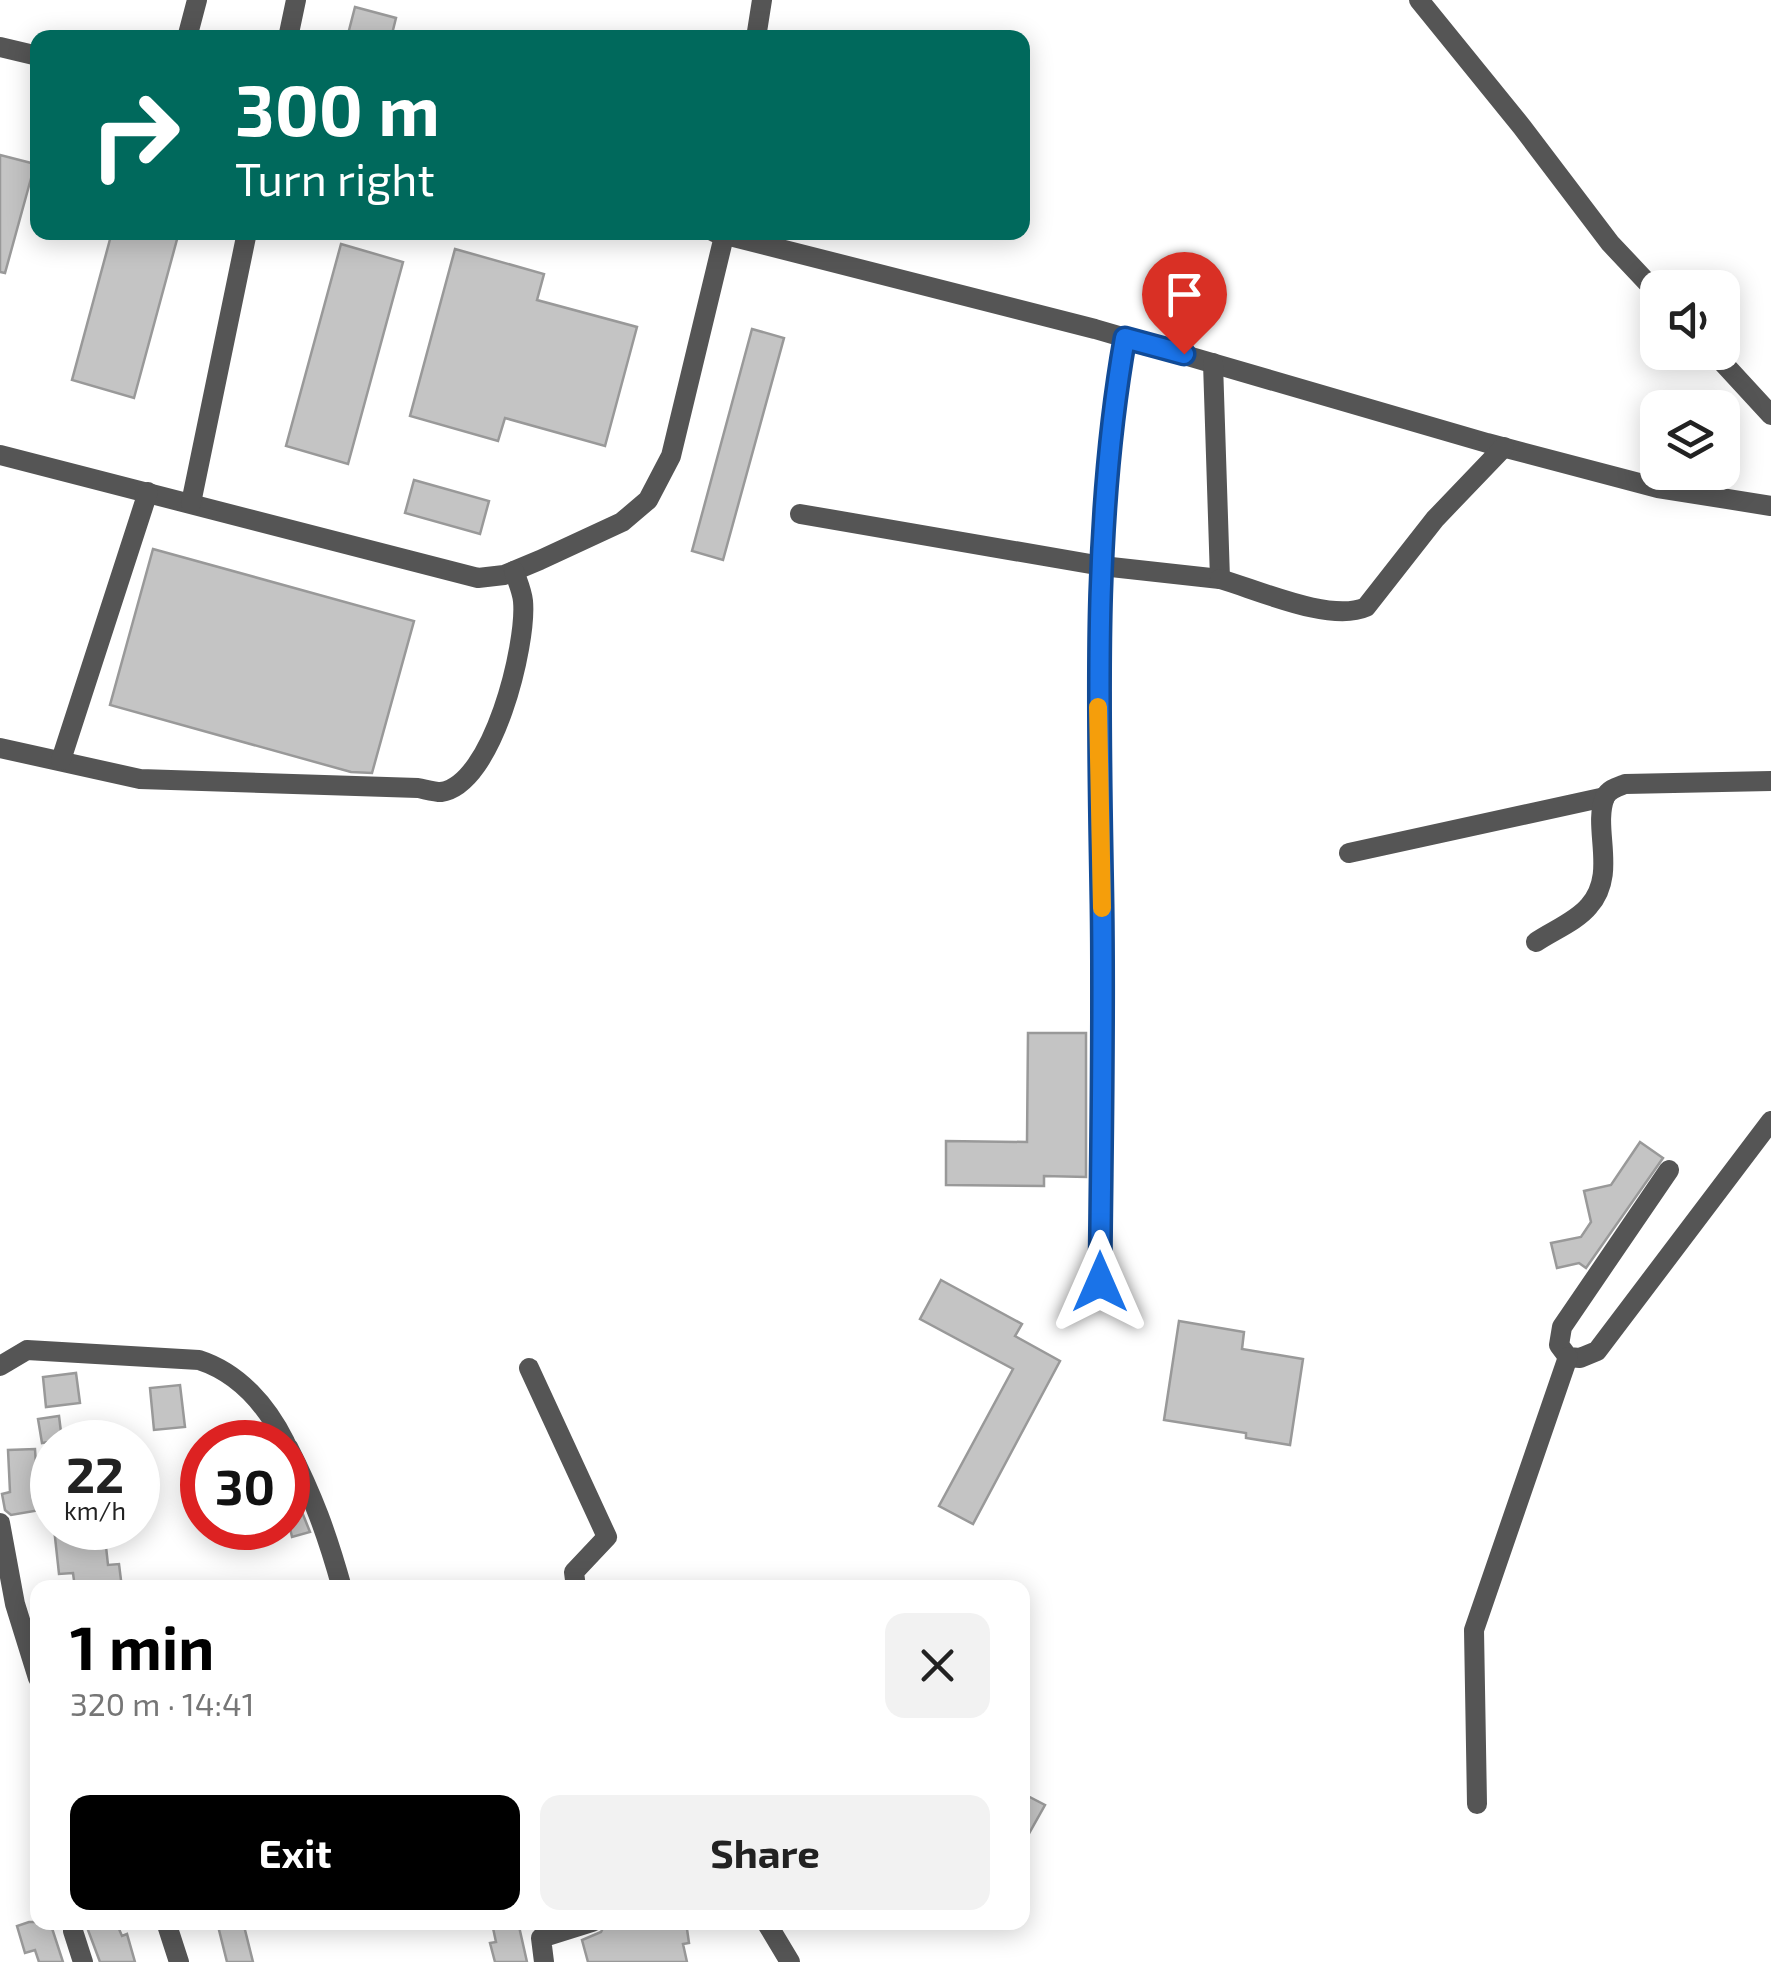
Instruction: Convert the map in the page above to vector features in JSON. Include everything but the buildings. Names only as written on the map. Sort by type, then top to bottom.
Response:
[{"type":"street","points":[[190,30],[197,0]]},
{"type":"street","points":[[290,30],[296,0]]},
{"type":"street","points":[[757,30],[762,0]]},
{"type":"street","points":[[1419,0],[1522,126],[1610,243],[1640,275]]},
{"type":"street","points":[[0,46],[30,54]]},
{"type":"street","points":[[191,503],[245,240]]},
{"type":"street","points":[[0,455],[478,578],[514,570],[622,522],[648,500],[672,456],[720,240]]},
{"type":"street","points":[[744,240],[1125,338],[1658,488],[1771,506]]},
{"type":"street","points":[[1100,1282],[1102,908],[1098,737],[1102,566],[1113,408],[1125,338]]},
{"type":"street","points":[[1213,363],[1220,579]]},
{"type":"street","points":[[1730,370],[1771,415]]},
{"type":"street","points":[[800,514],[1102,566],[1220,579],[1330,612],[1354,613],[1366,608],[1436,519],[1504,447]]},
{"type":"street","points":[[62,760],[148,492]]},
{"type":"street","points":[[0,748],[140,779],[442,792],[465,780],[492,741],[519,651],[523,600],[514,570]]},
{"type":"street","points":[[1349,853],[1605,798],[1613,788],[1624,784],[1771,782]]},
{"type":"street","points":[[1536,942],[1589,907],[1598,892],[1606,859],[1605,798]]},
{"type":"street","points":[[1669,1170],[1562,1327],[1559,1345],[1568,1357],[1580,1358],[1597,1352],[1771,1121]]},
{"type":"street","points":[[3,1360],[27,1350],[199,1360],[220,1366],[270,1410],[275,1420]]},
{"type":"street","points":[[1476,1804],[1474,1630],[1568,1357]]},
{"type":"street","points":[[529,1368],[607,1537],[574,1572],[575,1580]]},
{"type":"street","points":[[310,1489],[340,1580]]},
{"type":"street","points":[[0,1522],[15,1604],[30,1652]]},
{"type":"street","points":[[169,1930],[179,1962]]},
{"type":"street","points":[[544,1962],[542,1938],[567,1930]]},
{"type":"street","points":[[771,1930],[790,1962]]},
{"type":"street","points":[[74,1931],[83,1962]]},
{"type":"slow traffic","points":[[1098,707],[1102,908]]},
{"type":"route","points":[[1100,1282],[1100,593],[1113,408],[1125,338],[1184,354]]}]
